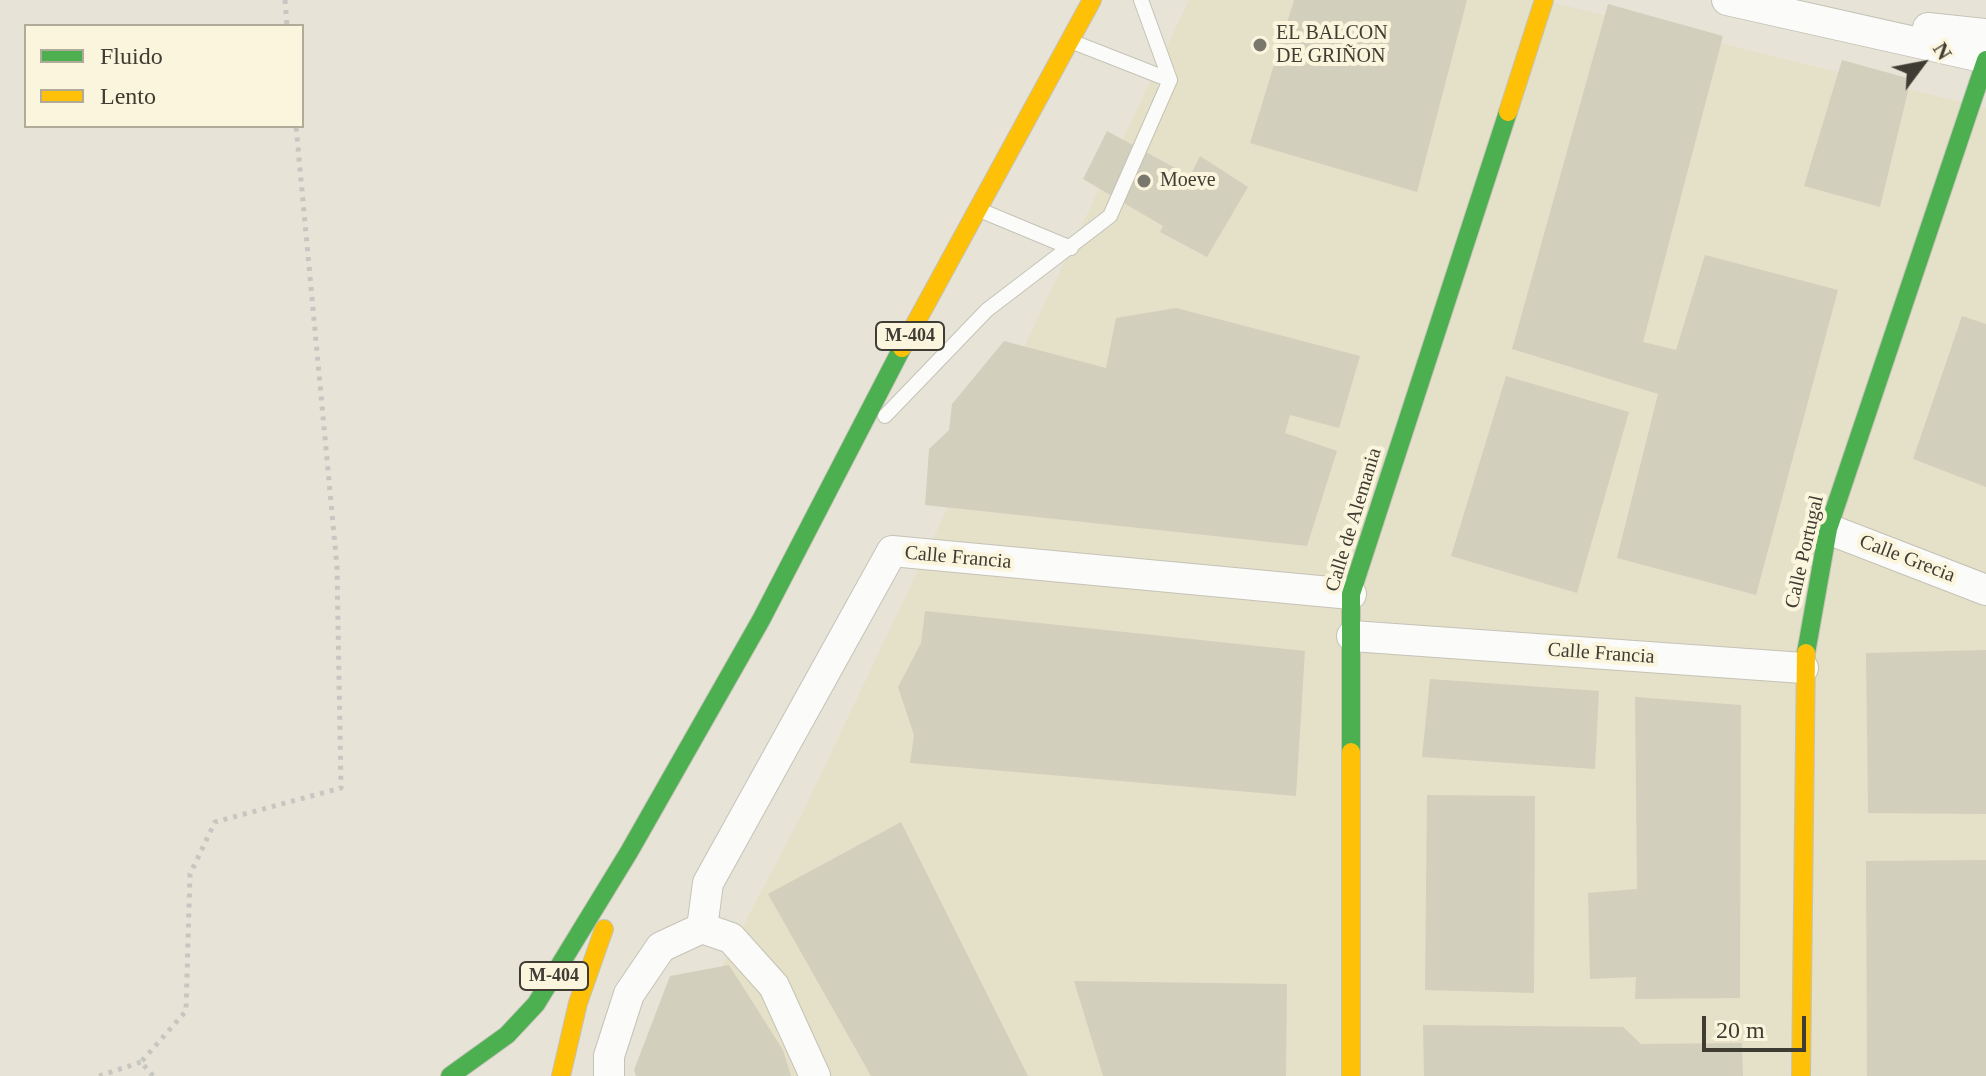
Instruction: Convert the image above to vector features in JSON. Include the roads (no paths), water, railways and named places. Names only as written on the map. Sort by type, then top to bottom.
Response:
[{"type":"street","name":"M-404","points":[[450,1076],[507,1035],[536,1004],[629,852],[761,620],[840,463],[1092,0]]},
{"type":"street","name":"Calle de Alemania","points":[[1351,1076],[1351,594],[1544,0]]},
{"type":"street","points":[[1727,0],[1804,15],[1986,59]]},
{"type":"street","points":[[1804,15],[1986,34]]},
{"type":"street","name":"Calle Portugal","points":[[1801,1076],[1803,668],[1828,529],[1986,59]]},
{"type":"street","name":"Calle Grecia","points":[[1828,529],[1986,590]]},
{"type":"street","name":"Calle Francia","points":[[702,928],[708,883],[892,551],[1351,594]]},
{"type":"street","name":"Calle Francia","points":[[1352,636],[1803,668]]},
{"type":"street","name":"M-404","points":[[561,1076],[578,1003],[629,852]]},
{"type":"street","points":[[609,1076],[609,1056],[629,994],[661,947],[702,928],[731,938],[774,986],[815,1076]]},
{"type":"lane","points":[[840,463],[987,310],[1110,216],[1170,80],[1141,0]]},
{"type":"lane","points":[[1070,41],[1170,80]]},
{"type":"lane","points":[[980,210],[1071,248]]},
{"type":"place","name":"EL BALCON DE GRIÑON","points":[[1260,45]]},
{"type":"place","name":"Moeve","points":[[1144,181]]}]
